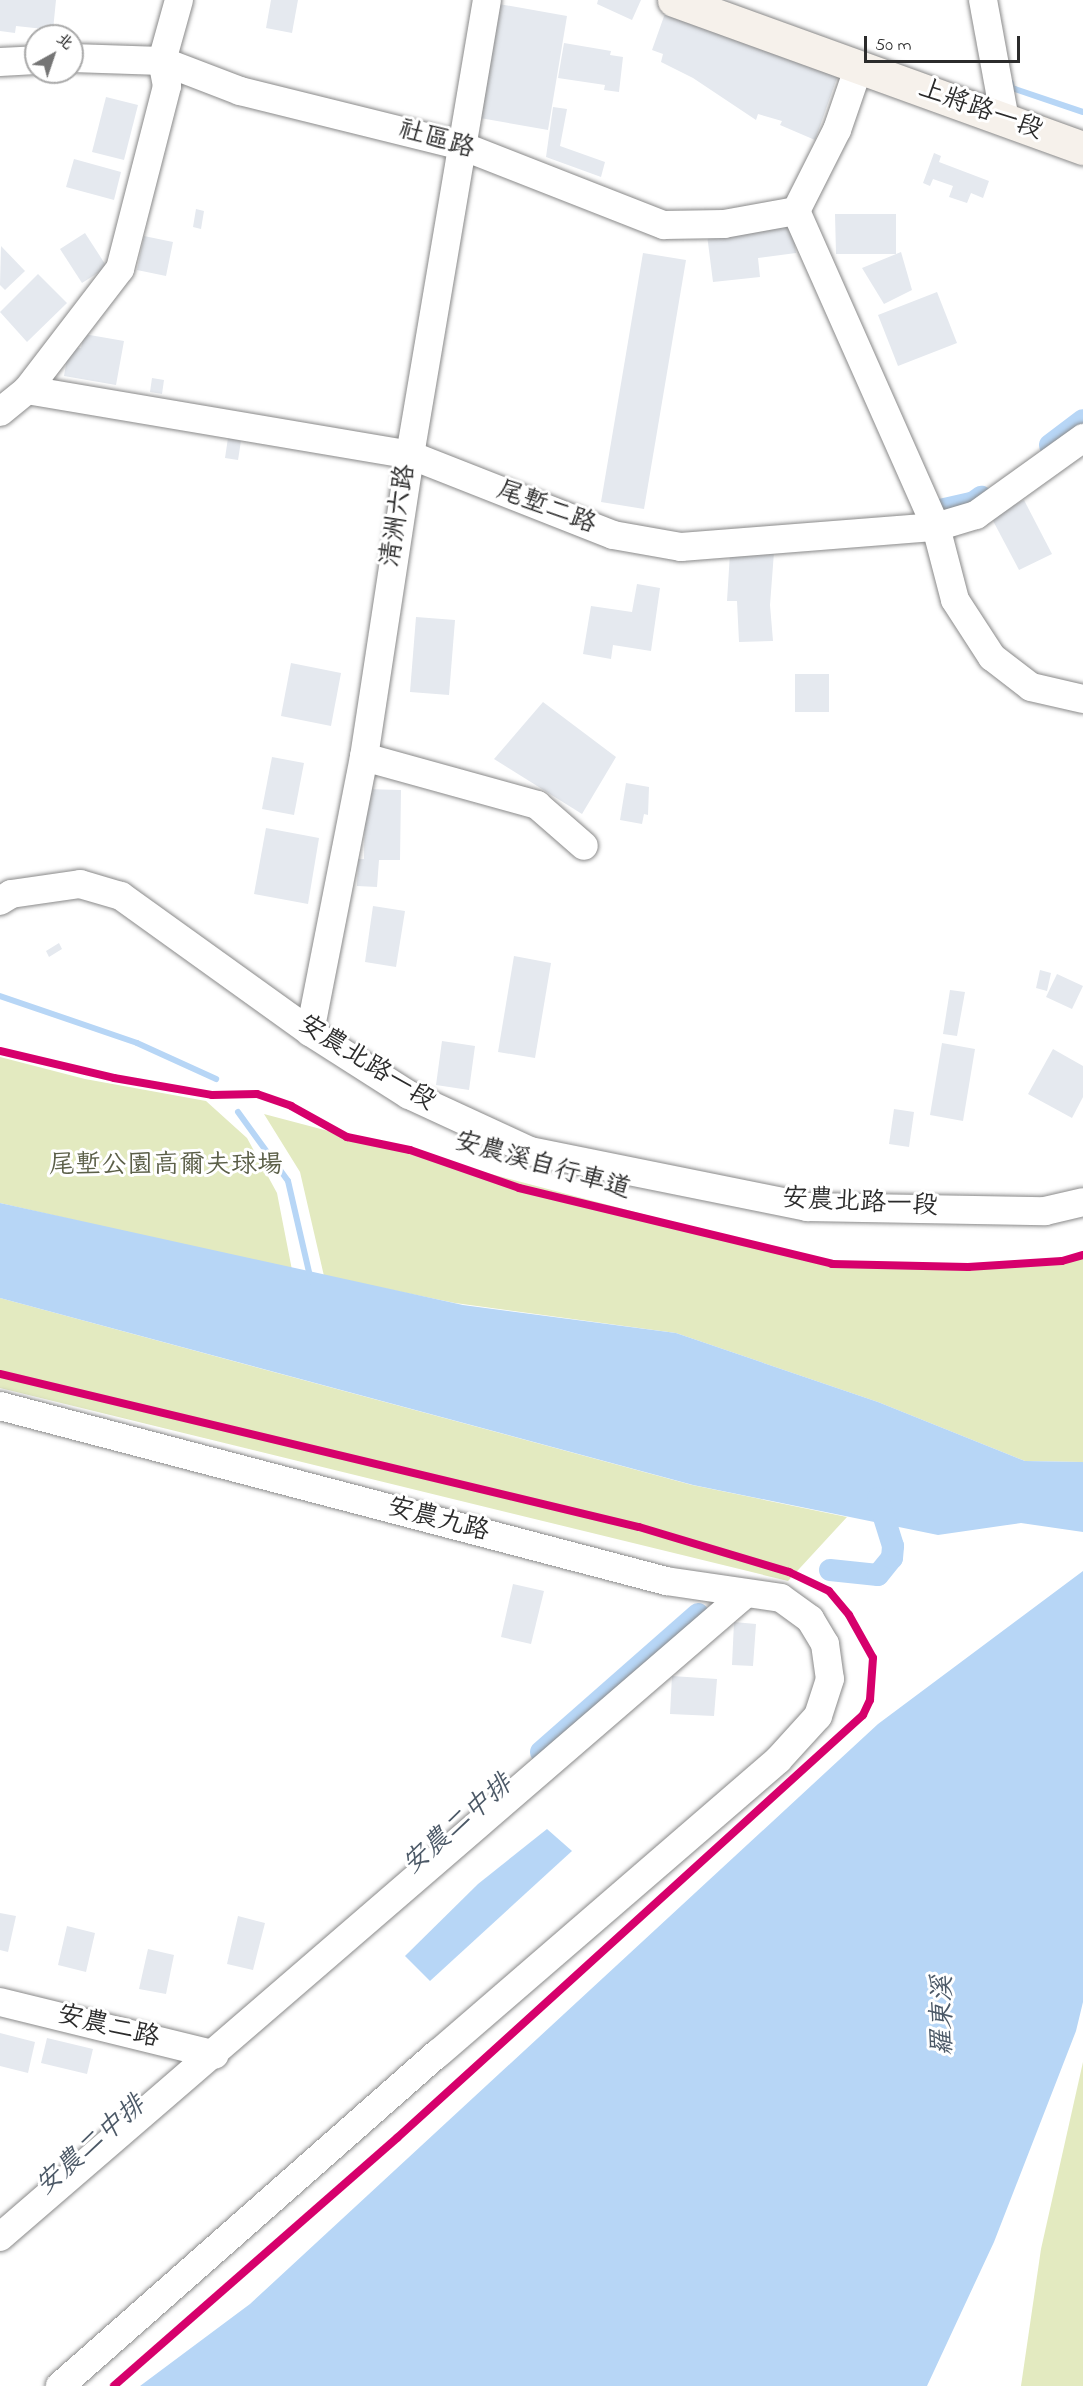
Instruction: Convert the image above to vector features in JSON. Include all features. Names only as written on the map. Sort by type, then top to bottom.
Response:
[{"type":"main road","name":"上將路一段","points":[[689,3],[1083,148]]},
{"type":"street","points":[[0,412],[27,390],[120,269],[167,86],[162,61],[178,0]]},
{"type":"street","name":"清洲六路","points":[[310,1032],[364,757],[410,455],[487,0]]},
{"type":"street","points":[[983,0],[1005,120]]},
{"type":"street","name":"社區路","points":[[84,58],[162,61],[240,91],[462,146],[664,225],[724,224],[796,211]]},
{"type":"street","points":[[0,62],[24,61]]},
{"type":"street","points":[[859,66],[837,130],[796,211],[936,527],[955,600],[992,657],[1031,687],[1083,699]]},
{"type":"street","name":"尾塹二路","points":[[27,390],[410,455],[613,535],[681,547],[936,527],[976,515],[1079,450]]},
{"type":"street","points":[[364,757],[537,805],[584,846]]},
{"type":"street","name":"安農北路一段","points":[[0,901],[11,894],[80,884],[121,896],[310,1032],[409,1095],[530,1151],[807,1207],[1045,1211],[1083,1202]]},
{"type":"street","name":"安農九路","points":[[0,1406],[666,1581],[744,1595],[781,1598],[810,1619],[825,1644],[830,1679],[818,1716],[778,1760],[438,2053],[60,2386]]},
{"type":"street","points":[[0,2237],[215,2055],[744,1595]]},
{"type":"street","name":"安農二路","points":[[0,2002],[215,2055]]},
{"type":"green space","name":"尾塹公園高爾夫球場","points":[[0,1057],[85,1079],[206,1101],[247,1138],[277,1193],[292,1270],[0,1203]]},
{"type":"green space","name":"尾塹公園高爾夫球場","points":[[264,1114],[832,1264],[915,1267],[1062,1261],[1083,1255],[1083,1462],[1025,1461],[878,1402],[676,1333],[455,1303],[324,1276],[300,1172]]},
{"type":"green space","points":[[0,1298],[692,1485],[847,1517],[788,1581],[0,1388]]},
{"type":"green space","points":[[1083,2062],[1083,2386],[1021,2386],[1041,2249]]},
{"type":"water","points":[[0,1203],[463,1305],[676,1333],[878,1402],[1025,1461],[1083,1462],[1083,1532],[1021,1523],[938,1535],[693,1485],[0,1298]]},
{"type":"water","name":"羅東溪","points":[[1083,1571],[1083,2002],[1076,2031],[994,2242],[927,2386],[140,2386],[250,2304],[878,1724]]},
{"type":"water","points":[[547,1829],[572,1851],[430,1981],[405,1956],[478,1884]]},
{"type":"building","points":[[0,0],[56,0],[54,24],[24,24],[24,27],[16,26],[15,33],[0,31]]},
{"type":"building","points":[[271,0],[298,0],[292,33],[266,28]]},
{"type":"building","points":[[598,0],[641,0],[632,20],[597,4]]},
{"type":"building","points":[[499,4],[567,16],[548,130],[480,118]]},
{"type":"building","points":[[668,5],[839,72],[815,140],[780,125],[782,121],[758,114],[756,120],[693,78],[661,62],[663,54],[652,50]]},
{"type":"building","points":[[564,43],[611,51],[610,55],[623,57],[619,92],[604,90],[605,85],[558,78]]},
{"type":"building","points":[[106,97],[138,105],[124,160],[92,152]]},
{"type":"building","points":[[553,107],[567,109],[560,146],[605,162],[601,177],[546,157]]},
{"type":"building","points":[[934,153],[941,156],[939,162],[989,181],[983,198],[971,193],[967,203],[949,197],[953,186],[933,179],[930,186],[923,183]]},
{"type":"building","points":[[74,159],[121,172],[114,200],[66,187]]},
{"type":"building","points":[[196,209],[204,211],[201,229],[193,227]]},
{"type":"building","points":[[835,214],[896,214],[896,254],[836,254]]},
{"type":"building","points":[[791,216],[796,253],[758,258],[760,277],[713,282],[706,227]]},
{"type":"building","points":[[85,233],[107,267],[82,283],[60,249]]},
{"type":"building","points":[[144,236],[173,242],[166,276],[137,270]]},
{"type":"building","points":[[1,246],[25,271],[5,290],[0,285]]},
{"type":"building","points":[[901,252],[912,290],[884,304],[862,268]]},
{"type":"building","points":[[643,253],[686,260],[644,509],[601,502]]},
{"type":"building","points":[[38,274],[67,303],[27,342],[0,312]]},
{"type":"building","points":[[937,292],[957,343],[898,366],[878,315]]},
{"type":"building","points":[[84,334],[124,341],[116,385],[64,376],[69,347],[81,348]]},
{"type":"building","points":[[152,378],[164,380],[162,394],[150,392]]},
{"type":"building","points":[[228,438],[241,441],[238,460],[225,458]]},
{"type":"building","points":[[1024,500],[1052,554],[1019,570],[991,517]]},
{"type":"building","points":[[774,552],[770,605],[773,641],[739,642],[737,601],[727,601],[730,553]]},
{"type":"building","points":[[637,584],[660,588],[651,651],[613,645],[611,659],[583,654],[591,606],[632,612]]},
{"type":"building","points":[[416,617],[455,620],[449,695],[410,692]]},
{"type":"building","points":[[291,663],[341,673],[331,726],[281,716]]},
{"type":"building","points":[[795,674],[829,674],[829,712],[795,712]]},
{"type":"building","points":[[543,702],[616,757],[582,814],[494,759]]},
{"type":"building","points":[[272,757],[304,763],[294,815],[262,809]]},
{"type":"building","points":[[626,783],[649,787],[648,815],[644,814],[642,824],[620,820]]},
{"type":"building","points":[[365,789],[401,790],[400,860],[379,860],[377,887],[357,886],[358,859],[364,859]]},
{"type":"building","points":[[266,828],[319,838],[308,904],[254,894]]},
{"type":"building","points":[[373,906],[405,911],[396,967],[365,962]]},
{"type":"building","points":[[59,943],[62,949],[49,957],[46,951]]},
{"type":"building","points":[[514,956],[551,963],[535,1058],[498,1052]]},
{"type":"building","points":[[1040,970],[1051,973],[1047,991],[1036,988]]},
{"type":"building","points":[[1057,974],[1083,986],[1072,1009],[1046,997]]},
{"type":"building","points":[[950,990],[965,992],[957,1036],[943,1034]]},
{"type":"building","points":[[442,1041],[475,1046],[469,1090],[436,1085]]},
{"type":"building","points":[[942,1043],[975,1049],[963,1121],[930,1115]]},
{"type":"building","points":[[1053,1049],[1083,1066],[1083,1097],[1072,1118],[1028,1094]]},
{"type":"building","points":[[894,1109],[914,1112],[909,1147],[889,1144]]},
{"type":"building","points":[[513,1584],[544,1591],[531,1644],[501,1637]]},
{"type":"building","points":[[734,1622],[756,1624],[753,1666],[732,1665]]},
{"type":"building","points":[[672,1676],[717,1679],[714,1716],[670,1714]]},
{"type":"building","points":[[0,1913],[16,1916],[8,1952],[0,1950]]},
{"type":"building","points":[[238,1916],[265,1923],[253,1970],[227,1964]]},
{"type":"building","points":[[67,1926],[95,1933],[86,1972],[58,1965]]},
{"type":"building","points":[[148,1949],[174,1955],[166,1994],[139,1989]]},
{"type":"building","points":[[0,2033],[35,2042],[28,2073],[0,2066]]},
{"type":"building","points":[[47,2038],[93,2049],[87,2074],[41,2063]]},
{"type":"waterway","points":[[1011,83],[1012,88],[1083,112]]},
{"type":"waterway","points":[[1050,445],[1083,420]]},
{"type":"waterway","points":[[940,510],[974,502],[981,497]]},
{"type":"waterway","points":[[0,996],[137,1043],[216,1079]]},
{"type":"waterway","points":[[238,1112],[288,1181],[311,1281]]},
{"type":"waterway","name":"安農二中排","points":[[830,1570],[878,1575],[892,1558],[893,1546],[878,1498]]},
{"type":"waterway","name":"安農二中排","points":[[541,1752],[698,1614]]},
{"type":"cycle path","name":"安農溪自行車道","points":[[0,1051],[114,1078],[212,1095],[257,1094],[291,1106],[347,1137],[410,1150],[519,1188],[832,1264],[968,1267],[1062,1261],[1083,1255]]},
{"type":"cycle path","points":[[0,1374],[639,1527],[789,1572],[829,1591],[849,1615],[873,1658],[870,1700],[863,1715],[397,2138],[114,2386]]}]
